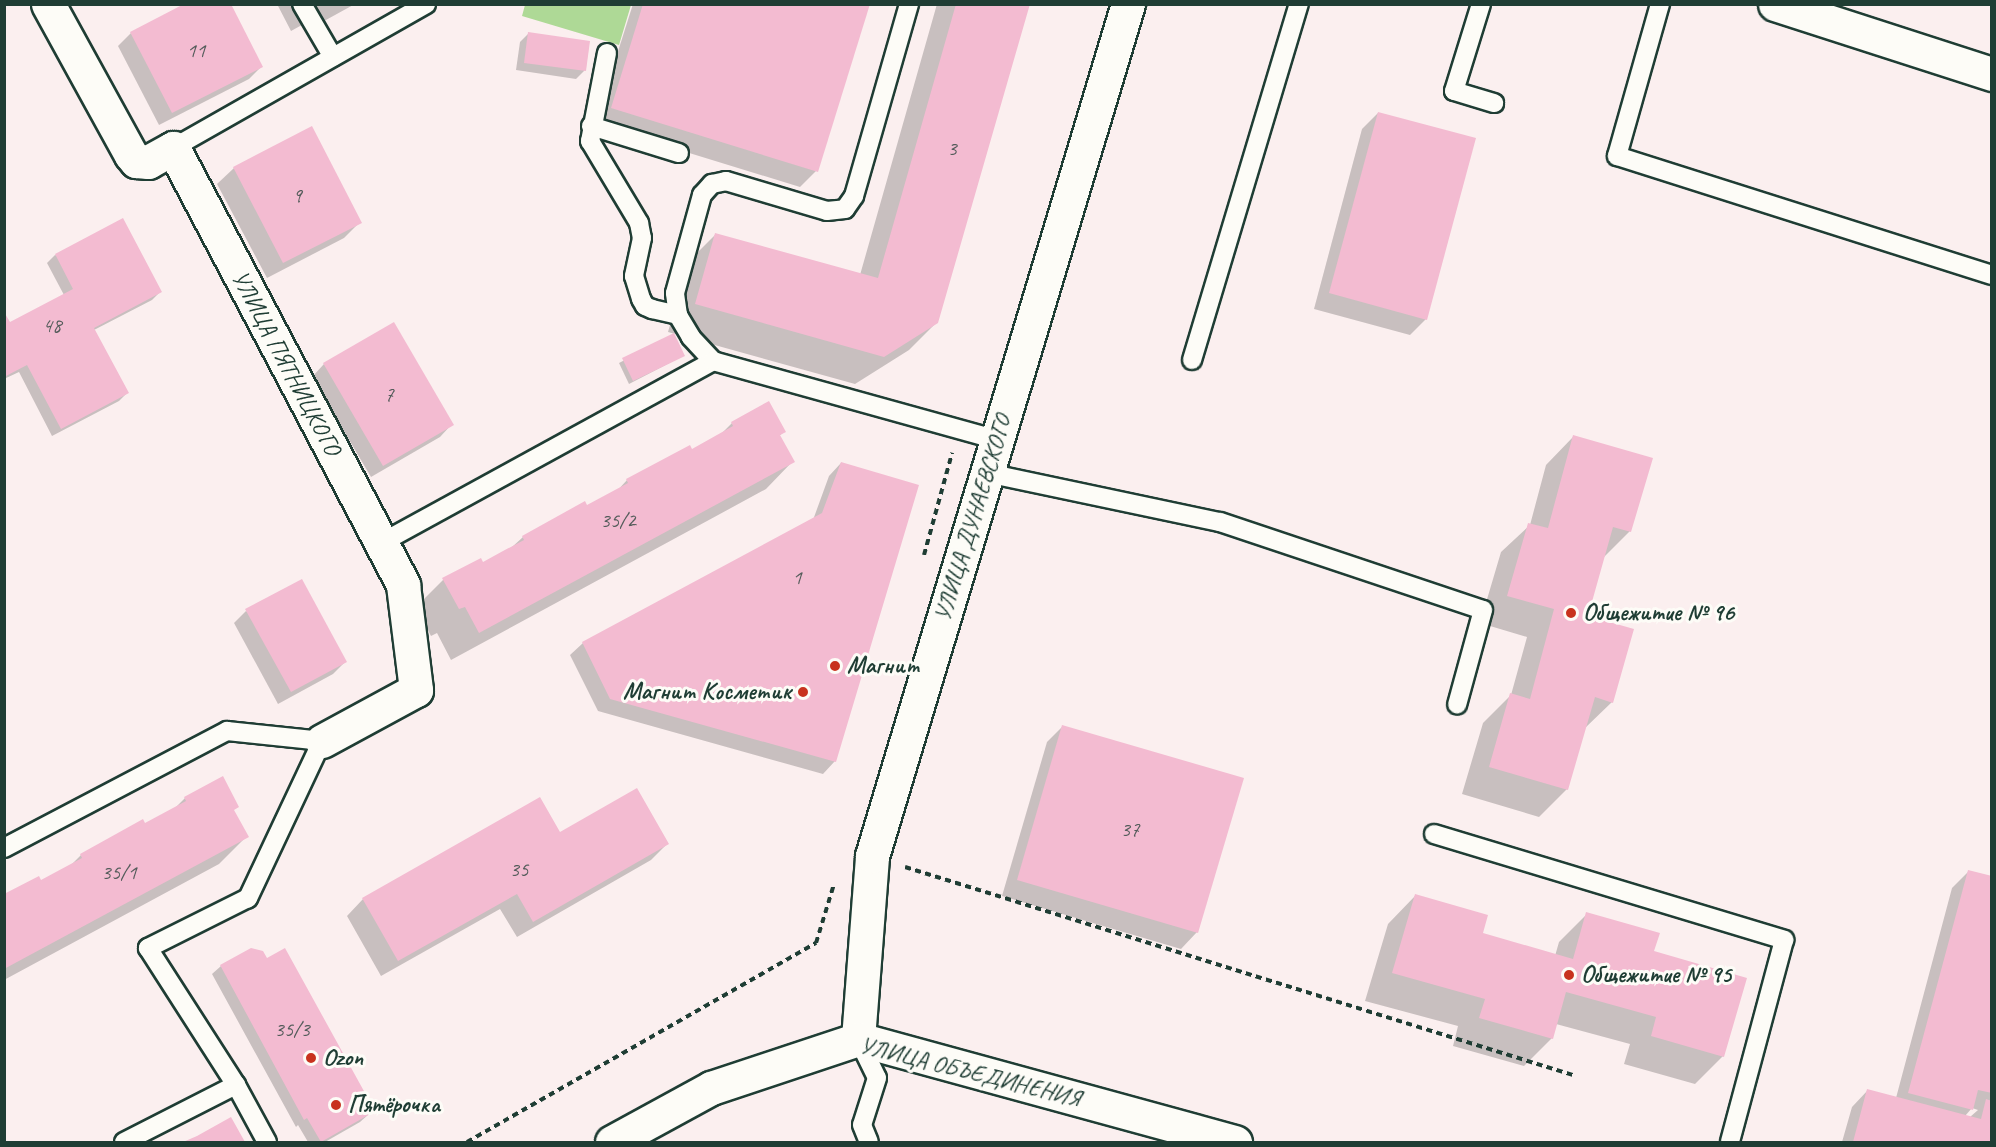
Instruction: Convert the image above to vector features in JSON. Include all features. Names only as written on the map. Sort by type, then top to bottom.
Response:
[{"type":"street","points":[[48,4],[130,155],[136,161],[148,162],[173,148]]},
{"type":"street","name":"УЛИЦА ДУНАЕВСКОГО","points":[[858,1039],[872,856],[1128,4]]},
{"type":"street","points":[[1775,4],[1992,74]]},
{"type":"street","name":"УЛИЦА ПЯТНИЦКОГО","points":[[173,148],[403,585],[416,690],[322,741]]},
{"type":"street","name":"УЛИЦА ОБЪЕДИНЕНИЯ","points":[[612,1143],[711,1088],[858,1039],[1236,1143]]},
{"type":"lane","points":[[302,4],[333,57]]},
{"type":"lane","points":[[173,148],[426,4]]},
{"type":"lane","points":[[909,4],[854,196],[845,209],[827,211],[726,182],[712,184],[702,195],[675,293],[678,315],[691,337],[713,361],[997,440]]},
{"type":"lane","points":[[1192,360],[1299,4]]},
{"type":"lane","points":[[1481,4],[1454,91],[1494,103]]},
{"type":"lane","points":[[1660,4],[1617,156],[1992,275]]},
{"type":"lane","points":[[607,54],[591,126],[591,145],[641,231],[634,276],[641,299],[645,306],[678,315]]},
{"type":"lane","points":[[591,126],[679,153]]},
{"type":"lane","points":[[381,543],[713,361]]},
{"type":"lane","points":[[987,473],[1220,522],[1483,610],[1456,705]]},
{"type":"lane","points":[[4,848],[227,731],[322,741],[248,898],[148,948],[236,1085],[267,1143]]},
{"type":"lane","points":[[1434,834],[1784,940],[1730,1143]]},
{"type":"lane","points":[[858,1039],[877,1078],[862,1125],[868,1143]]},
{"type":"lane","points":[[124,1143],[236,1085]]},
{"type":"path","points":[[921,566],[958,430]]},
{"type":"path","points":[[872,856],[1573,1075]]},
{"type":"path","points":[[467,1143],[816,943],[835,880]]},
{"type":"green space","points":[[525,4],[631,5],[619,45],[522,16]]},
{"type":"building","points":[[184,4],[231,4],[263,67],[172,113],[130,32]]},
{"type":"building","points":[[643,4],[870,4],[818,172],[611,108]]},
{"type":"building","points":[[956,4],[1030,4],[938,323],[884,357],[695,304],[715,233],[878,278]]},
{"type":"building","points":[[528,32],[590,41],[586,71],[524,63]]},
{"type":"building","points":[[1378,112],[1476,138],[1427,320],[1329,293]]},
{"type":"building","points":[[312,126],[362,223],[283,263],[233,167]]},
{"type":"building","points":[[123,218],[162,292],[94,328],[129,393],[61,429],[27,365],[4,377],[4,312],[10,322],[73,289],[55,254]]},
{"type":"building","points":[[394,322],[454,425],[383,466],[323,363]]},
{"type":"building","points":[[674,333],[685,356],[633,381],[622,358]]},
{"type":"building","points":[[769,401],[786,432],[780,435],[795,462],[479,633],[465,607],[459,609],[442,578],[481,558],[483,562],[524,540],[522,536],[585,501],[587,505],[628,483],[626,479],[690,445],[692,449],[733,426],[731,422]]},
{"type":"building","name":"Общежитие № 96","points":[[1573,435],[1653,458],[1631,532],[1613,527],[1588,616],[1634,629],[1613,703],[1595,697],[1568,790],[1489,767],[1510,693],[1530,699],[1554,609],[1507,596],[1528,523],[1548,528]]},
{"type":"building","points":[[841,462],[919,485],[836,762],[610,699],[582,642],[822,513]]},
{"type":"building","points":[[302,579],[347,662],[291,692],[245,609]]},
{"type":"building","points":[[1062,725],[1244,778],[1198,933],[1017,880]]},
{"type":"building","points":[[223,776],[239,807],[234,810],[249,837],[4,969],[4,894],[39,876],[41,880],[82,858],[80,854],[143,819],[145,823],[186,801],[184,797]]},
{"type":"building","points":[[637,788],[669,844],[533,922],[517,894],[398,961],[362,898],[540,797],[560,832]]},
{"type":"building","points":[[1968,870],[1992,876],[1992,1093],[1978,1090],[1973,1110],[1908,1093]]},
{"type":"building","name":"Общежитие № 95","points":[[1415,894],[1488,915],[1483,933],[1573,959],[1586,912],[1660,933],[1654,951],[1747,978],[1724,1057],[1651,1036],[1656,1017],[1566,992],[1553,1039],[1479,1018],[1485,999],[1392,973]]},
{"type":"building","points":[[251,948],[263,951],[267,958],[285,948],[365,1093],[370,1114],[321,1142],[307,1118],[304,1120],[220,965]]},
{"type":"building","points":[[1867,1089],[1981,1119],[1986,1099],[1992,1101],[1992,1142],[1853,1142]]},
{"type":"building","points":[[231,1117],[245,1142],[183,1142],[197,1136]]},
{"type":"place","name":"Общежитие № 96","points":[[1571,613]]},
{"type":"place","name":"Магнит","points":[[835,666]]},
{"type":"place","name":"Магнит Косметик","points":[[803,692]]},
{"type":"place","name":"Общежитие № 95","points":[[1569,975]]},
{"type":"place","name":"Ozon","points":[[311,1058]]},
{"type":"place","name":"Пятёрочка","points":[[336,1105]]}]
